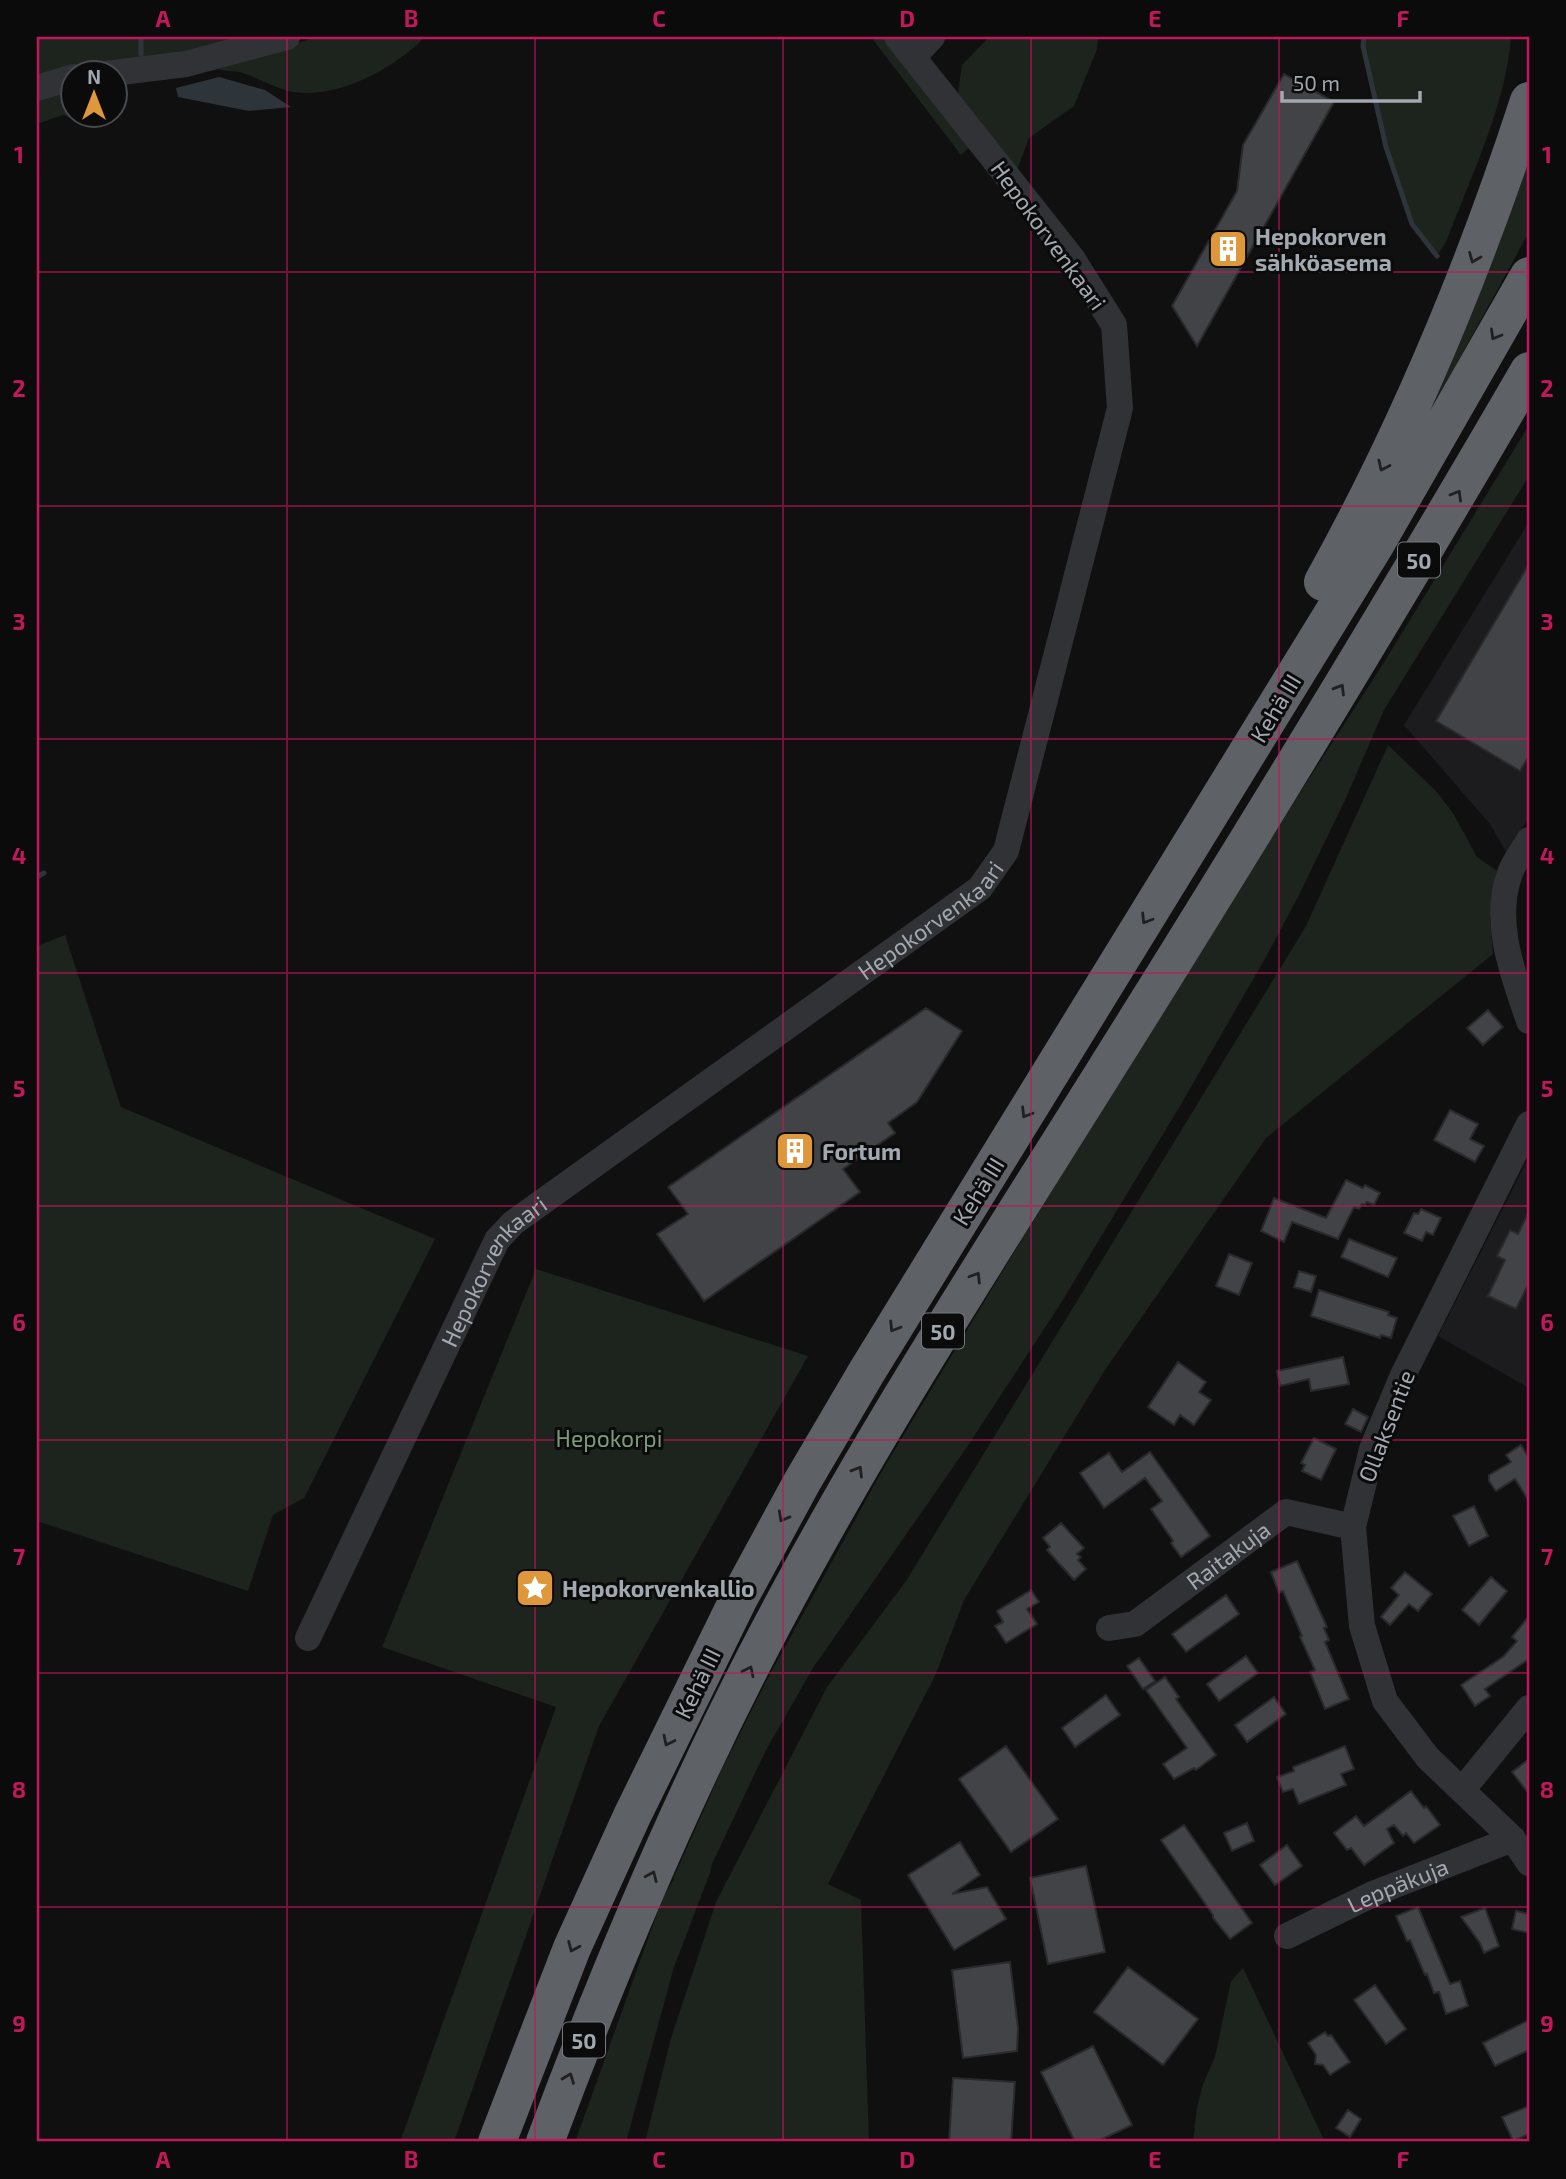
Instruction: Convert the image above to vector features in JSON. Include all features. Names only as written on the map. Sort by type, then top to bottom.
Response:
[{"type":"highway","points":[[1182,861],[1227,757],[1354,526],[1429,371],[1499,194],[1529,101]]},
{"type":"highway","name":"Kehä III","points":[[497,2142],[572,1948],[632,1816],[739,1598],[802,1482],[866,1373],[1375,545],[1529,276]]},
{"type":"highway","name":"Kehä III","points":[[545,2142],[596,2007],[671,1832],[756,1656],[846,1492],[1384,617],[1529,371]]},
{"type":"street","points":[[130,71],[186,64],[287,37]]},
{"type":"street","points":[[906,47],[932,37]]},
{"type":"street","name":"Hepokorvenkaari","points":[[309,1637],[497,1240],[513,1223],[981,888],[1006,852],[1120,408],[1114,325],[1072,258],[906,47]]},
{"type":"street","points":[[37,88],[60,81]]},
{"type":"street","points":[[1529,840],[1511,871],[1503,897],[1503,923],[1511,968],[1529,1021]]},
{"type":"street","name":"Ollaksentie","points":[[1529,1124],[1403,1375],[1372,1449],[1353,1527],[1362,1626],[1385,1701],[1429,1758],[1513,1839],[1529,1863]]},
{"type":"street","name":"Raitakuja","points":[[1109,1628],[1135,1624],[1286,1512],[1353,1527]]},
{"type":"street","points":[[1463,1789],[1529,1708]]},
{"type":"street","name":"Leppäkuja","points":[[1287,1936],[1375,1894],[1513,1839]]},
{"type":"shaded area","points":[[219,77],[265,90],[291,107],[249,111],[178,97],[176,88]]},
{"type":"shaded area","points":[[1529,522],[1529,818],[1506,852],[1490,824],[1404,725]]},
{"type":"shaded area","points":[[1529,1157],[1529,1388],[1438,1336]]},
{"type":"green space","points":[[37,37],[268,37],[130,62],[130,60],[60,60],[60,77],[37,82]]},
{"type":"green space","points":[[317,37],[425,37],[413,49],[382,70],[365,79],[329,91],[294,92],[243,73],[216,69]]},
{"type":"green space","points":[[871,37],[885,37],[970,147],[961,155]]},
{"type":"green space","points":[[989,37],[1098,37],[1097,49],[1074,106],[1029,138],[1017,170],[958,94],[962,65]]},
{"type":"green space","points":[[1364,37],[1511,37],[1508,63],[1495,114],[1447,240],[1437,256],[1412,224],[1386,147],[1363,46]]},
{"type":"green space","points":[[60,91],[60,116],[37,124],[37,98]]},
{"type":"green space","points":[[1529,156],[1529,232],[1401,459]]},
{"type":"green space","points":[[1529,425],[1529,476],[1384,710],[1346,798],[1266,957],[1061,1303],[965,1450],[813,1668],[766,1750],[712,1864],[674,1967],[626,2142],[575,2142],[663,1897],[674,1879],[722,1769],[771,1672],[882,1471],[1243,881],[1383,664]]},
{"type":"green space","points":[[1388,745],[1436,791],[1453,813],[1477,857],[1497,871],[1490,918],[1493,954],[1266,1138],[1105,1370],[964,1600],[935,1676],[828,1884],[861,1900],[869,2142],[645,2142],[671,2038],[716,1902],[827,1687],[906,1581],[1306,926]]},
{"type":"green space","points":[[65,935],[121,1107],[435,1239],[304,1498],[273,1515],[248,1591],[37,1521],[37,946]]},
{"type":"green space","name":"Hepokorpi","points":[[536,1269],[808,1356],[599,1726],[454,2142],[400,2142],[556,1707],[382,1647]]},
{"type":"green space","points":[[1243,1968],[1325,2142],[1193,2142],[1197,2107],[1203,2084],[1215,2057],[1231,1981]]},
{"type":"building","name":"Hepokorven sähköasema","points":[[1284,74],[1334,102],[1197,346],[1172,306],[1237,191],[1243,145]]},
{"type":"building","points":[[1529,564],[1529,756],[1520,771],[1436,721]]},
{"type":"building","name":"Fortum","points":[[926,1008],[962,1031],[917,1102],[888,1123],[895,1133],[843,1169],[860,1192],[704,1301],[657,1234],[688,1214],[668,1187]]},
{"type":"building","points":[[1488,1010],[1503,1027],[1483,1045],[1467,1028]]},
{"type":"building","points":[[1450,1110],[1478,1124],[1470,1139],[1484,1146],[1475,1162],[1434,1140]]},
{"type":"building","points":[[1346,1180],[1363,1188],[1365,1185],[1380,1193],[1374,1205],[1367,1202],[1359,1209],[1354,1207],[1338,1239],[1292,1222],[1284,1242],[1261,1231],[1274,1198],[1326,1218]]},
{"type":"building","points":[[1421,1209],[1441,1218],[1433,1235],[1426,1232],[1422,1241],[1404,1233],[1414,1213],[1418,1214]]},
{"type":"building","points":[[1529,1211],[1529,1283],[1516,1309],[1488,1296],[1505,1260],[1497,1256],[1510,1230],[1518,1234]]},
{"type":"building","points":[[1349,1239],[1397,1258],[1388,1277],[1341,1257]]},
{"type":"building","points":[[1229,1254],[1252,1263],[1239,1295],[1216,1286]]},
{"type":"building","points":[[1299,1271],[1316,1276],[1311,1292],[1294,1287]]},
{"type":"building","points":[[1319,1290],[1389,1312],[1388,1315],[1397,1318],[1391,1338],[1381,1335],[1380,1338],[1311,1316]]},
{"type":"building","points":[[1343,1357],[1349,1384],[1311,1391],[1309,1379],[1280,1386],[1277,1371]]},
{"type":"building","points":[[1178,1362],[1206,1382],[1199,1392],[1211,1400],[1194,1425],[1180,1415],[1174,1425],[1148,1407]]},
{"type":"building","points":[[1353,1409],[1368,1417],[1361,1432],[1345,1424]]},
{"type":"building","points":[[1314,1438],[1336,1449],[1321,1480],[1302,1471],[1305,1465],[1301,1463]]},
{"type":"building","points":[[1521,1445],[1529,1458],[1529,1501],[1515,1479],[1496,1491],[1489,1481],[1489,1475],[1511,1462],[1506,1455]]},
{"type":"building","points":[[1150,1452],[1210,1536],[1181,1557],[1151,1509],[1162,1501],[1145,1478],[1104,1508],[1080,1473],[1109,1453],[1122,1472]]},
{"type":"building","points":[[1474,1506],[1488,1536],[1469,1546],[1453,1516]]},
{"type":"building","points":[[1061,1523],[1084,1548],[1077,1554],[1081,1557],[1078,1560],[1086,1569],[1074,1580],[1047,1550],[1050,1547],[1043,1538]]},
{"type":"building","points":[[1297,1561],[1327,1627],[1324,1628],[1329,1640],[1325,1642],[1349,1699],[1325,1709],[1310,1672],[1315,1670],[1300,1637],[1302,1636],[1283,1591],[1279,1593],[1271,1572]]},
{"type":"building","points":[[1405,1572],[1432,1594],[1418,1611],[1409,1604],[1390,1625],[1381,1617],[1399,1595],[1391,1588]]},
{"type":"building","points":[[1491,1577],[1507,1591],[1479,1625],[1462,1610]]},
{"type":"building","points":[[1031,1590],[1039,1602],[1027,1609],[1037,1624],[1006,1643],[995,1626],[1003,1622],[997,1611]]},
{"type":"building","points":[[1226,1595],[1239,1614],[1186,1652],[1172,1634]]},
{"type":"building","points":[[1529,1616],[1529,1659],[1485,1689],[1490,1696],[1475,1706],[1461,1685],[1504,1656],[1517,1641],[1512,1637]]},
{"type":"building","points":[[1246,1656],[1258,1673],[1219,1701],[1207,1684]]},
{"type":"building","points":[[1139,1658],[1155,1681],[1143,1689],[1127,1666]]},
{"type":"building","points":[[1165,1677],[1179,1697],[1176,1699],[1216,1755],[1196,1770],[1194,1768],[1174,1779],[1163,1764],[1187,1748],[1146,1690]]},
{"type":"building","points":[[1106,1695],[1120,1715],[1075,1747],[1062,1728]]},
{"type":"building","points":[[1274,1697],[1286,1714],[1247,1742],[1235,1725]]},
{"type":"building","points":[[1006,1746],[1058,1819],[1011,1852],[959,1779]]},
{"type":"building","points":[[1345,1746],[1354,1769],[1341,1774],[1346,1785],[1299,1804],[1293,1789],[1283,1792],[1277,1777],[1294,1771],[1293,1767]]},
{"type":"building","points":[[1529,1759],[1529,1794],[1512,1772]]},
{"type":"building","points":[[1411,1791],[1440,1825],[1414,1843],[1406,1833],[1403,1836],[1394,1825],[1387,1829],[1394,1843],[1364,1865],[1351,1848],[1347,1850],[1334,1833],[1356,1816],[1364,1826]]},
{"type":"building","points":[[1247,1823],[1254,1841],[1232,1851],[1224,1833]]},
{"type":"building","points":[[1184,1825],[1252,1923],[1230,1939],[1161,1840]]},
{"type":"building","points":[[960,1842],[980,1875],[952,1894],[987,1887],[1006,1919],[954,1950],[908,1875]]},
{"type":"building","points":[[1287,1845],[1302,1866],[1275,1885],[1260,1865]]},
{"type":"building","points":[[1086,1866],[1105,1952],[1048,1964],[1030,1878]]},
{"type":"building","points":[[1418,1907],[1450,1984],[1460,1981],[1468,2006],[1446,2014],[1439,1992],[1434,1993],[1410,1940],[1407,1941],[1396,1916]]},
{"type":"building","points":[[1485,1908],[1499,1946],[1484,1953],[1461,1917]]},
{"type":"building","points":[[1516,1911],[1529,1914],[1529,1933],[1512,1929]]},
{"type":"building","points":[[1010,1962],[1018,2028],[1017,2051],[963,2058],[952,1970]]},
{"type":"building","points":[[1128,1967],[1198,2019],[1163,2065],[1094,2012]]},
{"type":"building","points":[[1375,1985],[1406,2029],[1386,2044],[1354,2000]]},
{"type":"building","points":[[1529,2020],[1529,2050],[1495,2066],[1483,2043]]},
{"type":"building","points":[[1325,2032],[1328,2036],[1331,2035],[1350,2062],[1330,2075],[1323,2065],[1315,2064],[1316,2055],[1308,2043]]},
{"type":"building","points":[[1093,2046],[1132,2125],[1096,2142],[1075,2142],[1041,2072]]},
{"type":"building","points":[[953,2078],[1015,2082],[1011,2142],[949,2142]]},
{"type":"building","points":[[1529,2106],[1529,2134],[1513,2141],[1502,2117]]},
{"type":"building","points":[[1348,2110],[1361,2119],[1350,2137],[1336,2128]]},
{"type":"waterway","points":[[141,37],[141,54]]},
{"type":"waterway","points":[[1364,37],[1363,46],[1386,147],[1412,224],[1437,256]]},
{"type":"waterway","points":[[37,877],[44,873]]},
{"type":"place","name":"Hepokorven sähköasema","points":[[1228,249]]},
{"type":"place","name":"Fortum","points":[[795,1151]]},
{"type":"place","name":"Hepokorvenkallio","points":[[535,1588]]}]
